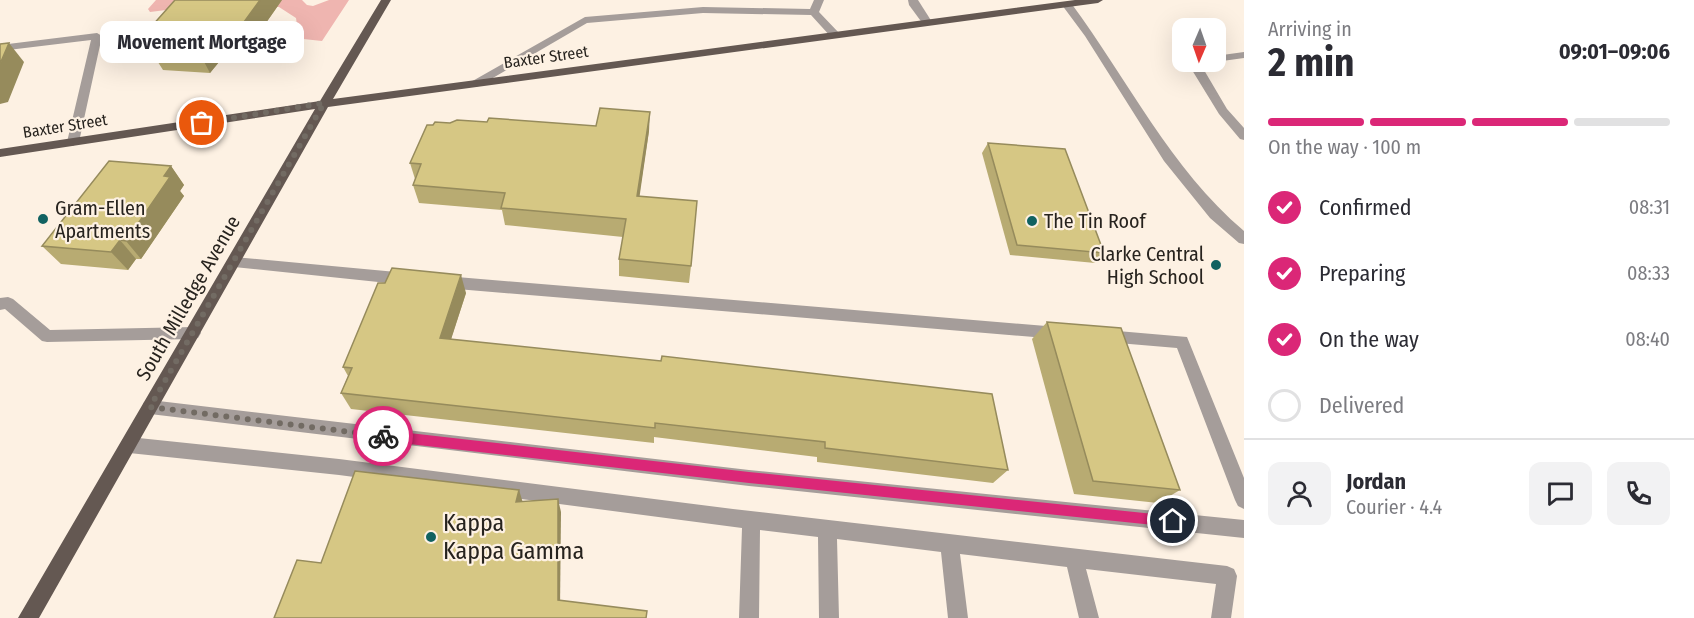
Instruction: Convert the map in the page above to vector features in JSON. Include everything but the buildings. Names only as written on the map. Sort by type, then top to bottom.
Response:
[{"type":"main road","name":"South Milledge Avenue","points":[[28,618],[324,103],[386,0]]},
{"type":"main road","name":"Baxter Street","points":[[0,153],[324,103],[1098,0]]},
{"type":"lane","points":[[814,12],[819,0]]},
{"type":"lane","points":[[913,0],[927,22]]},
{"type":"lane","points":[[1067,5],[1093,38],[1180,178],[1202,203],[1244,239]]},
{"type":"lane","points":[[475,83],[585,20],[703,10],[814,12],[835,35]]},
{"type":"lane","points":[[0,48],[97,36],[73,142]]},
{"type":"lane","points":[[1226,57],[1244,55]]},
{"type":"lane","points":[[1199,72],[1228,117],[1244,136]]},
{"type":"lane","points":[[1228,117],[1244,114]]},
{"type":"lane","points":[[234,262],[488,286],[1182,342],[1244,500]]},
{"type":"lane","points":[[0,304],[8,303],[47,336],[193,333]]},
{"type":"lane","points":[[150,407],[749,478],[1244,529]]},
{"type":"lane","points":[[129,445],[339,467],[751,520],[1227,576],[1221,618]]},
{"type":"lane","points":[[749,618],[751,520]]},
{"type":"lane","points":[[827,529],[829,618]]},
{"type":"lane","points":[[949,543],[958,618]]},
{"type":"lane","points":[[1074,558],[1089,618]]},
{"type":"shaded area","points":[[156,0],[302,0],[307,5],[313,6],[329,0],[349,0],[322,41],[294,38],[298,32],[296,18],[279,7],[218,4],[161,30],[166,10],[150,12],[148,9]]},
{"type":"way so far","points":[[202,123],[324,103],[150,407],[383,436]]},
{"type":"place","name":"Movement Mortgage","points":[[202,123]]},
{"type":"place","name":"Gram-Ellen Apartments","points":[[43,219]]},
{"type":"place","name":"The Tin Roof","points":[[1032,221]]},
{"type":"place","name":"Clarke Central High School","points":[[1216,265]]},
{"type":"place","name":"Kappa Kappa Gamma","points":[[431,537]]},
{"type":"route","points":[[383,436],[749,478],[1173,521]]}]
